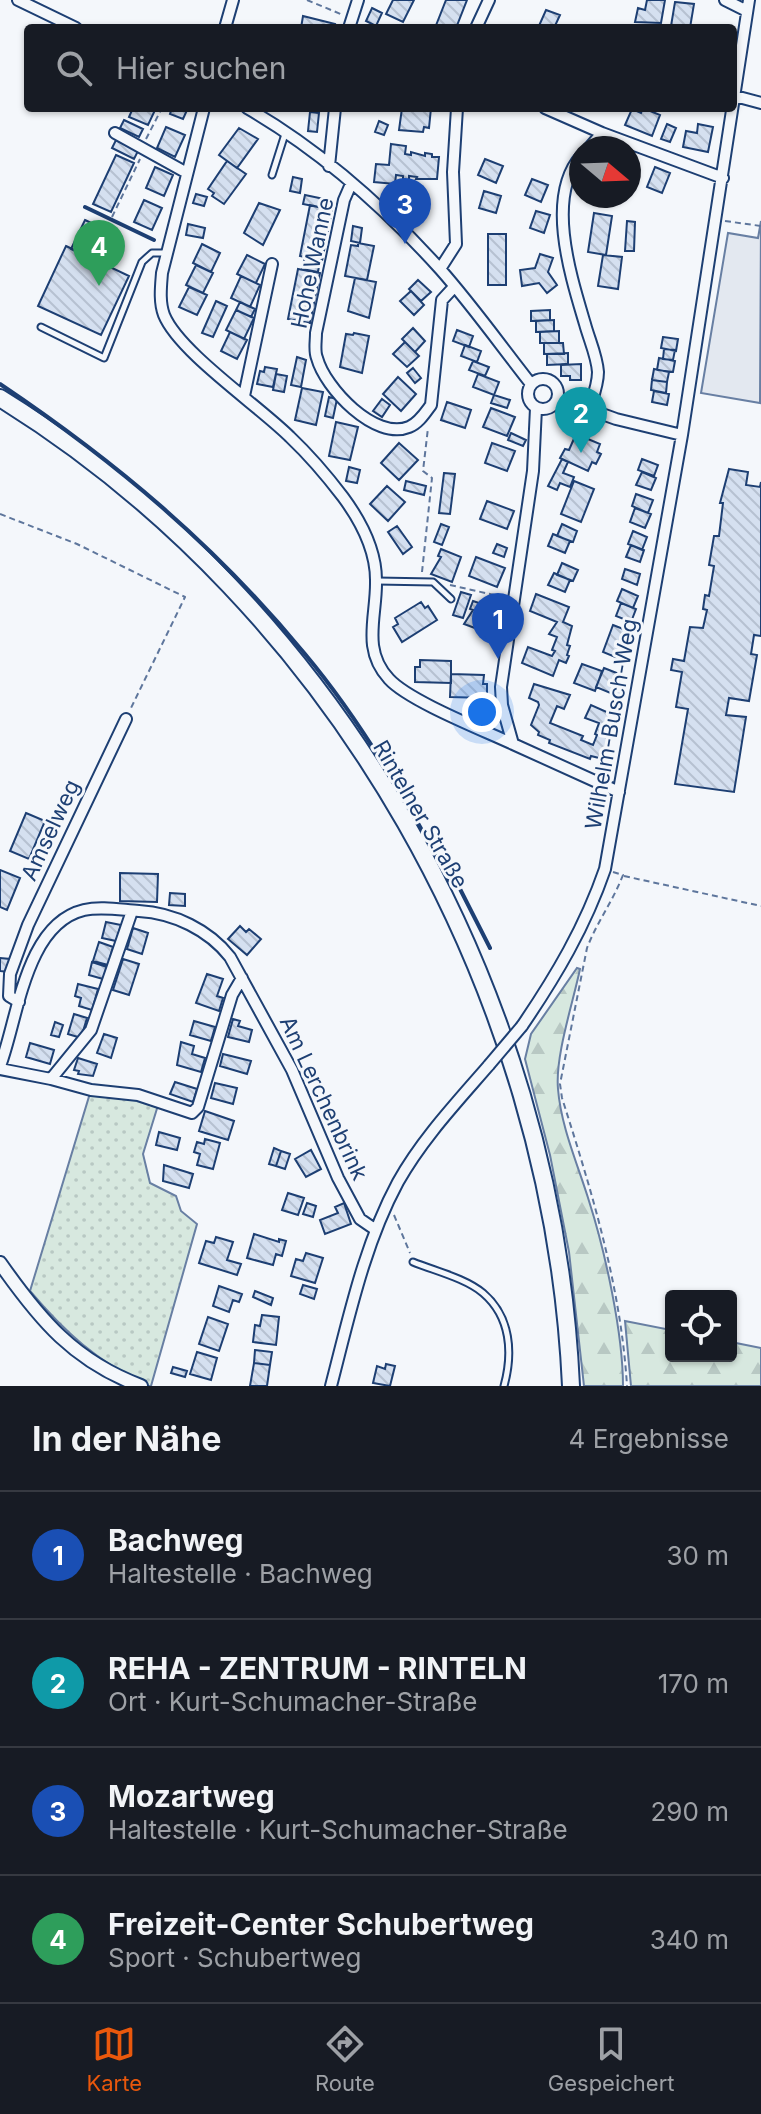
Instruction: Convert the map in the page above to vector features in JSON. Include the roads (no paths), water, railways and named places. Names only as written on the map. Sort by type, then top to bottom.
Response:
[{"type":"main road","name":"Rintelner Straße","points":[[0,398],[56,436],[129,493],[224,581],[335,714],[404,821],[444,894],[473,957],[520,1085],[538,1152],[558,1256],[571,1386]]},
{"type":"street","points":[[18,0],[68,24]]},
{"type":"street","points":[[226,24],[233,0]]},
{"type":"street","points":[[350,23],[358,0]]},
{"type":"street","points":[[478,24],[489,0]]},
{"type":"street","points":[[725,0],[748,5]]},
{"type":"street","name":"Wilhelm-Busch-Weg","points":[[737,82],[748,5]]},
{"type":"street","points":[[737,97],[761,103]]},
{"type":"street","points":[[203,112],[167,253],[160,293],[168,323],[178,339],[291,438],[343,497],[371,547],[376,581],[372,651],[391,682],[408,694],[619,792]]},
{"type":"street","points":[[253,112],[351,184],[440,269],[531,384]]},
{"type":"street","points":[[329,166],[335,112]]},
{"type":"street","points":[[440,269],[456,244],[453,172],[459,112]]},
{"type":"street","points":[[554,112],[723,178]]},
{"type":"street","name":"Wilhelm-Busch-Weg","points":[[331,1386],[376,1230],[399,1180],[434,1130],[522,1026],[556,975],[592,906],[605,869],[682,435],[733,112]]},
{"type":"street","points":[[115,133],[187,173]]},
{"type":"street","points":[[569,174],[564,185],[562,211],[574,286],[598,372],[589,409]]},
{"type":"street","name":"Hohe Wanne","points":[[351,184],[344,200],[316,333],[315,355],[324,377],[340,397],[382,427],[396,429],[410,426],[422,417],[431,405],[442,300],[454,287]]},
{"type":"street","points":[[244,396],[272,264]]},
{"type":"street","points":[[531,384],[545,379],[557,387],[558,398],[549,409],[536,408]]},
{"type":"street","points":[[513,744],[502,705],[501,687],[533,471],[536,408],[527,396],[531,384]]},
{"type":"street","points":[[558,398],[616,419],[682,435]]},
{"type":"street","name":"Amselweg","points":[[19,1002],[9,996],[10,974],[28,925],[126,719]]},
{"type":"street","name":"Am Lerchenbrink","points":[[242,978],[232,995],[198,1107],[192,1113],[138,1095],[91,1090],[0,1068],[33,959],[43,940],[59,923],[72,913],[88,909],[171,916],[220,944],[242,978],[292,1070],[338,1178],[360,1219],[376,1230]]},
{"type":"street","points":[[51,1079],[91,1030],[132,911]]},
{"type":"street","points":[[0,1263],[30,1304],[64,1341],[88,1361],[141,1386]]},
{"type":"lane","points":[[272,175],[285,133]]},
{"type":"lane","points":[[41,327],[104,358],[142,262],[152,253],[167,253]]},
{"type":"lane","points":[[376,581],[433,582],[451,599]]},
{"type":"lane","points":[[413,1262],[482,1292],[494,1307],[506,1327],[510,1345],[510,1366],[504,1386]]},
{"type":"place","name":"Mozartweg","points":[[405,244]]},
{"type":"place","name":"Freizeit-Center Schubertweg","points":[[99,286]]},
{"type":"place","name":"REHA - ZENTRUM - RINTELN","points":[[581,453]]},
{"type":"place","name":"Bachweg","points":[[498,659]]}]
